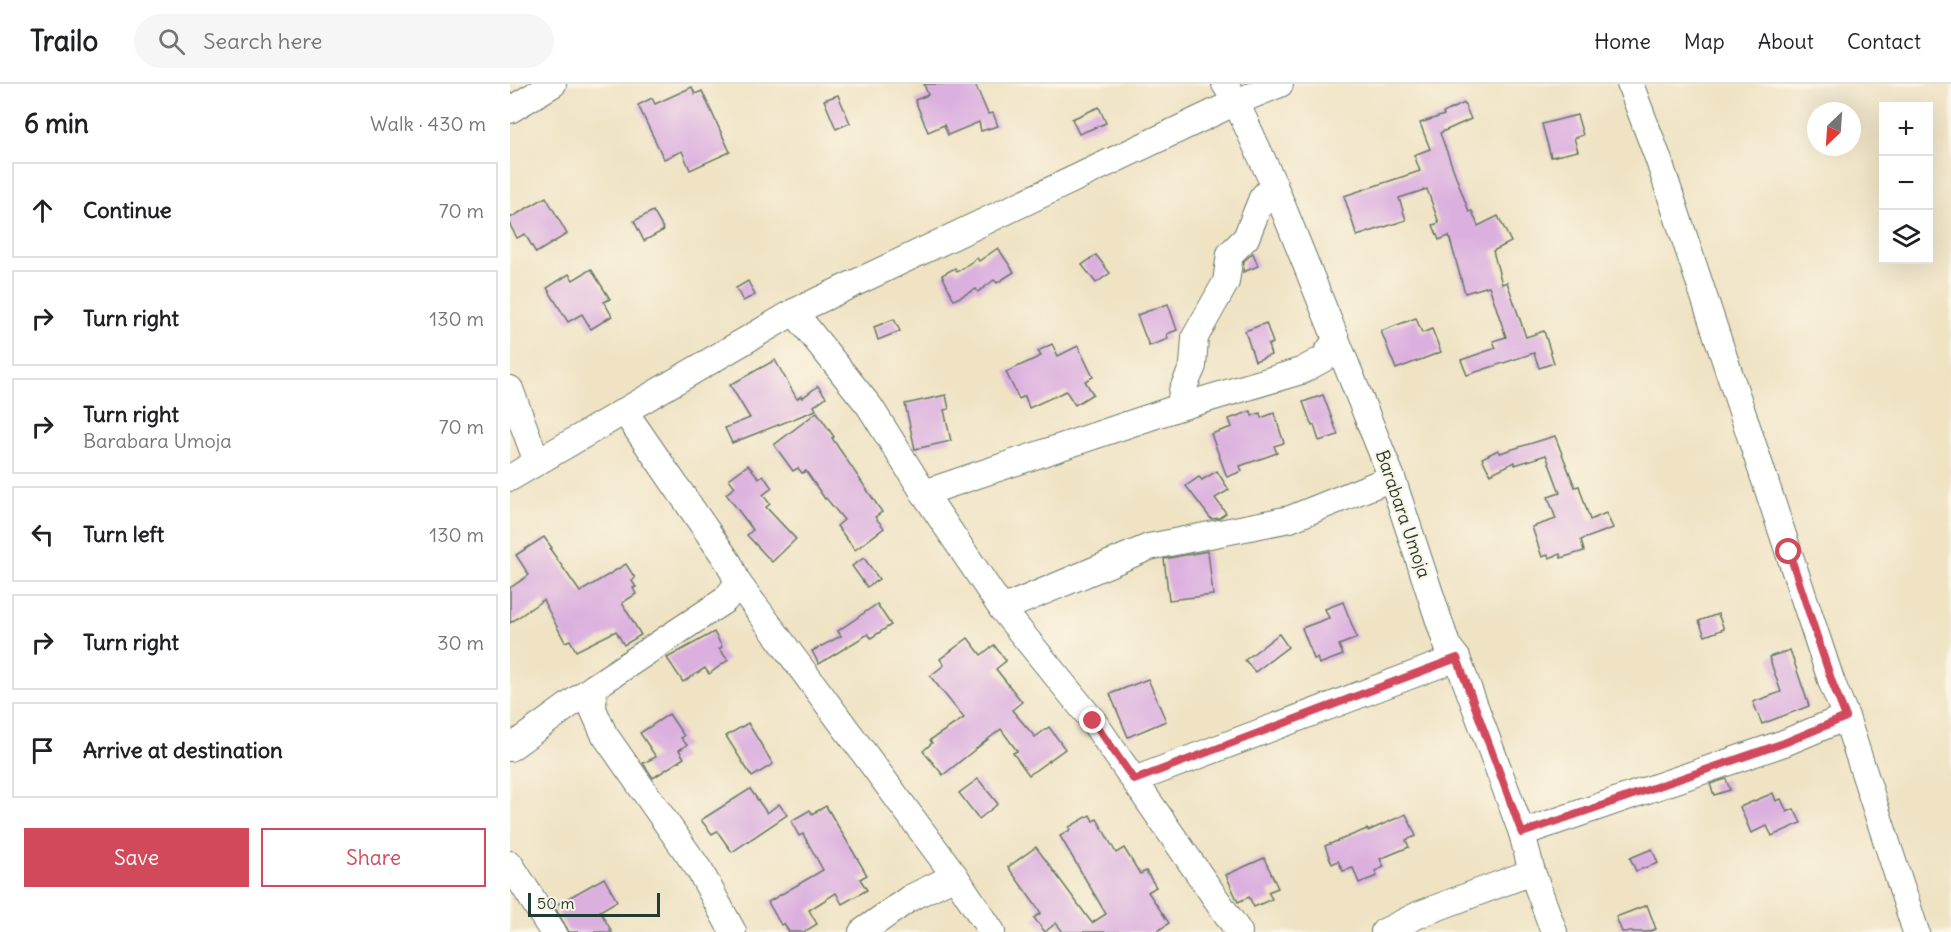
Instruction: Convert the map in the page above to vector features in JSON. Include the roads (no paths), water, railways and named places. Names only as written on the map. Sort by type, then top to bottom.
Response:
[{"type":"street","points":[[510,110],[553,84]]},
{"type":"street","points":[[510,478],[794,312],[1230,93],[1280,84]]},
{"type":"street","points":[[1630,84],[1658,158],[1916,932]]},
{"type":"street","name":"Barabara Umoja","points":[[1230,93],[1274,185],[1392,478],[1447,645],[1457,658],[1522,833],[1554,932]]},
{"type":"street","points":[[1180,407],[1182,391],[1193,366],[1195,337],[1226,282],[1230,254],[1246,238],[1262,198],[1274,185]]},
{"type":"street","points":[[794,312],[870,407],[924,493],[1002,609],[1093,721],[1239,932]]},
{"type":"street","points":[[924,493],[1180,407],[1301,371],[1323,359],[1336,340]]},
{"type":"street","points":[[510,389],[537,462]]},
{"type":"street","points":[[625,412],[729,563],[738,583],[955,876],[992,932]]},
{"type":"street","points":[[1002,609],[1149,547],[1290,519],[1392,478]]},
{"type":"street","points":[[510,748],[594,687],[725,600],[738,583]]},
{"type":"street","points":[[1134,780],[1457,658]]},
{"type":"street","points":[[594,687],[593,709],[604,734],[700,871],[733,932]]},
{"type":"street","points":[[1522,833],[1784,743],[1846,717]]},
{"type":"street","points":[[510,864],[553,932]]},
{"type":"street","points":[[1383,932],[1420,914],[1533,872]]},
{"type":"street","points":[[862,932],[910,898],[955,876]]}]
